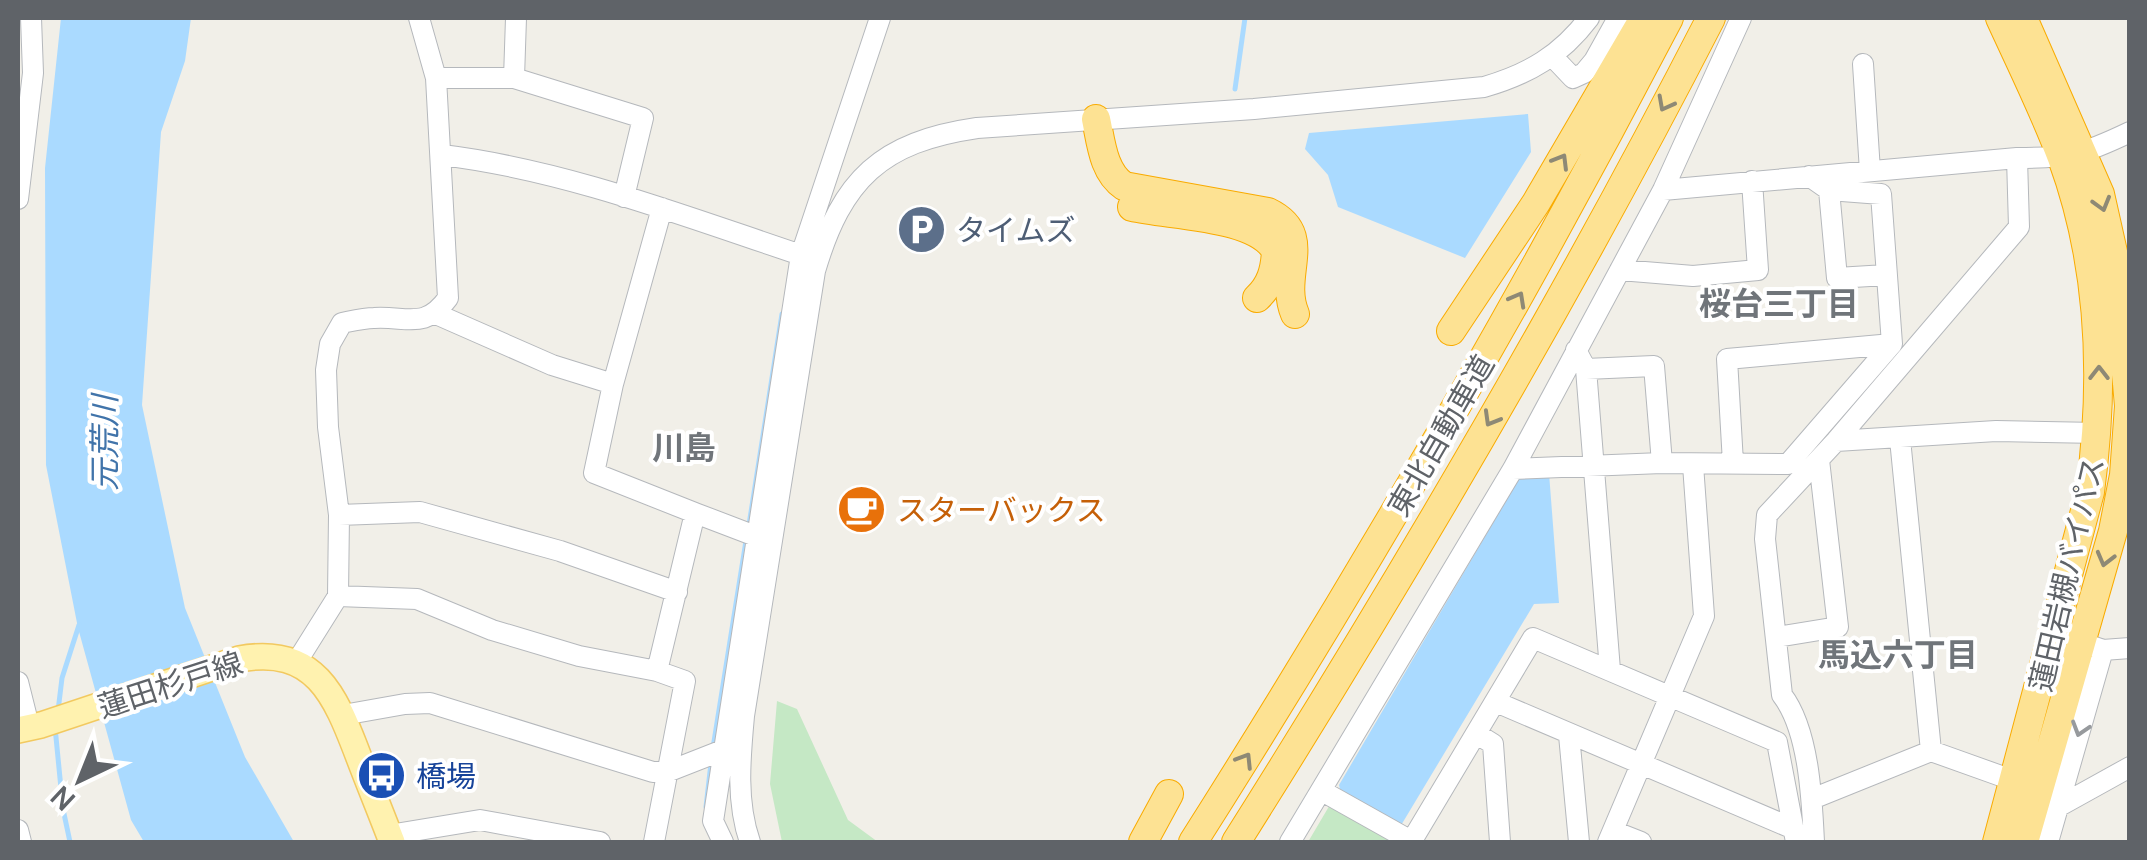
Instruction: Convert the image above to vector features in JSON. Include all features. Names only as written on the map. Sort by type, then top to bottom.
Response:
[{"type":"highway","points":[[1450,331],[1536,204],[1644,18]]},
{"type":"highway","name":"東北自動車道","points":[[1194,842],[1318,644],[1468,386],[1577,194],[1669,18]]},
{"type":"highway","name":"東北自動車道","points":[[1236,842],[1442,505],[1594,238],[1711,18]]},
{"type":"highway","name":"蓮田岩槻バイパス","points":[[2000,18],[2073,156],[2100,194],[2124,269],[2129,406],[2124,475],[2093,646],[2024,842]]},
{"type":"highway","name":"蓮田岩槻バイパス","points":[[1997,842],[2090,492],[2098,433],[2100,363],[2073,156],[2023,18]]},
{"type":"highway","points":[[1096,119],[1087,157],[1096,186],[1105,196],[1132,208],[1250,228],[1270,241],[1276,250],[1272,276],[1267,289],[1257,298]]},
{"type":"highway","points":[[1096,119],[1108,170],[1124,186],[1268,212],[1287,224],[1294,244],[1288,286],[1294,314]]},
{"type":"highway","points":[[1144,842],[1169,794]]},
{"type":"main road","name":"蓮田杉戸線","points":[[18,730],[239,659],[274,656],[296,663]]},
{"type":"main road","points":[[296,663],[320,680],[343,714],[391,839]]},
{"type":"street","points":[[18,200],[33,73],[32,18]]},
{"type":"street","points":[[296,663],[338,596],[339,515],[328,426],[326,370],[330,344],[342,323],[373,318],[415,320],[436,314],[448,298],[436,78],[419,18]]},
{"type":"street","points":[[514,78],[516,18]]},
{"type":"street","points":[[723,842],[713,821],[801,256],[880,18]]},
{"type":"street","points":[[750,842],[741,806],[744,716],[815,271],[844,198],[863,176],[911,142],[976,128],[1254,109],[1484,86],[1511,79],[1553,57],[1590,18]]},
{"type":"street","points":[[1553,57],[1573,78],[1584,73],[1618,18]]},
{"type":"street","points":[[1290,842],[1581,359],[1740,18]]},
{"type":"street","points":[[1863,64],[1870,171]]},
{"type":"street","points":[[436,78],[514,78],[642,118],[624,196]]},
{"type":"street","points":[[1663,190],[2073,156],[2130,132]]},
{"type":"street","points":[[442,154],[486,160],[624,196],[801,256]]},
{"type":"street","points":[[1814,842],[1812,799],[1795,712],[1782,695],[1765,540],[1768,515],[1823,447],[2018,227],[2017,158]]},
{"type":"street","points":[[1777,637],[1838,627],[1823,447],[1892,344],[1881,194],[1829,190],[1810,176]]},
{"type":"street","points":[[1620,270],[1693,276],[1758,270],[1752,181]]},
{"type":"street","points":[[1829,190],[1837,278],[1886,275]]},
{"type":"street","points":[[662,208],[613,384],[594,473],[758,537]]},
{"type":"street","points":[[436,314],[552,364],[613,384]]},
{"type":"street","points":[[1732,464],[1727,359],[1892,344]]},
{"type":"street","points":[[1581,359],[1654,366],[1662,463]]},
{"type":"street","points":[[1581,359],[1595,467],[1610,670]]},
{"type":"street","points":[[1512,468],[1788,464],[1823,447],[1900,439],[1996,431],[2098,433]]},
{"type":"street","points":[[1900,439],[1932,750]]},
{"type":"street","points":[[1641,842],[1611,837],[1704,616],[1693,466]]},
{"type":"street","points":[[339,515],[420,512],[560,551],[677,592]]},
{"type":"street","points":[[657,671],[695,512]]},
{"type":"street","points":[[338,596],[417,599],[457,618],[544,646],[632,669],[657,671],[685,682],[654,842]]},
{"type":"street","points":[[2054,633],[2093,646],[2130,648]]},
{"type":"street","points":[[1322,790],[1412,842],[1533,638],[1777,742],[1794,836]]},
{"type":"street","points":[[2048,842],[2093,646]]},
{"type":"street","points":[[18,682],[26,714],[18,722]]},
{"type":"street","points":[[1496,702],[1794,836]]},
{"type":"street","points":[[343,714],[430,704],[653,772],[666,772],[723,750]]},
{"type":"street","points":[[1477,734],[1493,744],[1500,842]]},
{"type":"street","points":[[1569,735],[1578,842]]},
{"type":"street","points":[[1812,799],[1932,750],[2015,781]]},
{"type":"street","points":[[2056,808],[2130,767]]},
{"type":"street","points":[[391,839],[480,820],[600,842]]},
{"type":"street","points":[[18,830],[21,842]]},
{"type":"green space","points":[[777,701],[797,709],[848,820],[878,842],[782,842],[770,784]]},
{"type":"green space","points":[[1331,803],[1396,842],[1308,842]]},
{"type":"water","name":"元荒川","points":[[61,18],[191,18],[185,61],[161,132],[142,405],[185,608],[245,757],[294,842],[144,842],[131,820],[78,628],[46,465],[45,168]]},
{"type":"water","points":[[1528,114],[1531,152],[1465,258],[1338,207],[1328,175],[1305,149],[1309,133]]},
{"type":"water","points":[[1549,473],[1559,603],[1534,604],[1400,827],[1341,793],[1339,785],[1520,477]]},
{"type":"waterway","points":[[1235,89],[1245,18]]},
{"type":"waterway","points":[[749,525],[782,314]]},
{"type":"waterway","points":[[713,748],[746,541]]},
{"type":"waterway","points":[[58,711],[62,678],[79,625]]},
{"type":"waterway","points":[[55,727],[70,842]]},
{"type":"waterway","points":[[706,807],[711,763]]},
{"type":"place","name":"タイムズ","points":[[921,229]]},
{"type":"place","name":"スターバックス","points":[[862,509]]},
{"type":"place","name":"橋場","points":[[381,775]]},
{"type":"district","name":"桜台三丁目","points":[[1779,303]]},
{"type":"district","name":"川島","points":[[684,447]]},
{"type":"district","name":"馬込六丁目","points":[[1898,654]]}]
